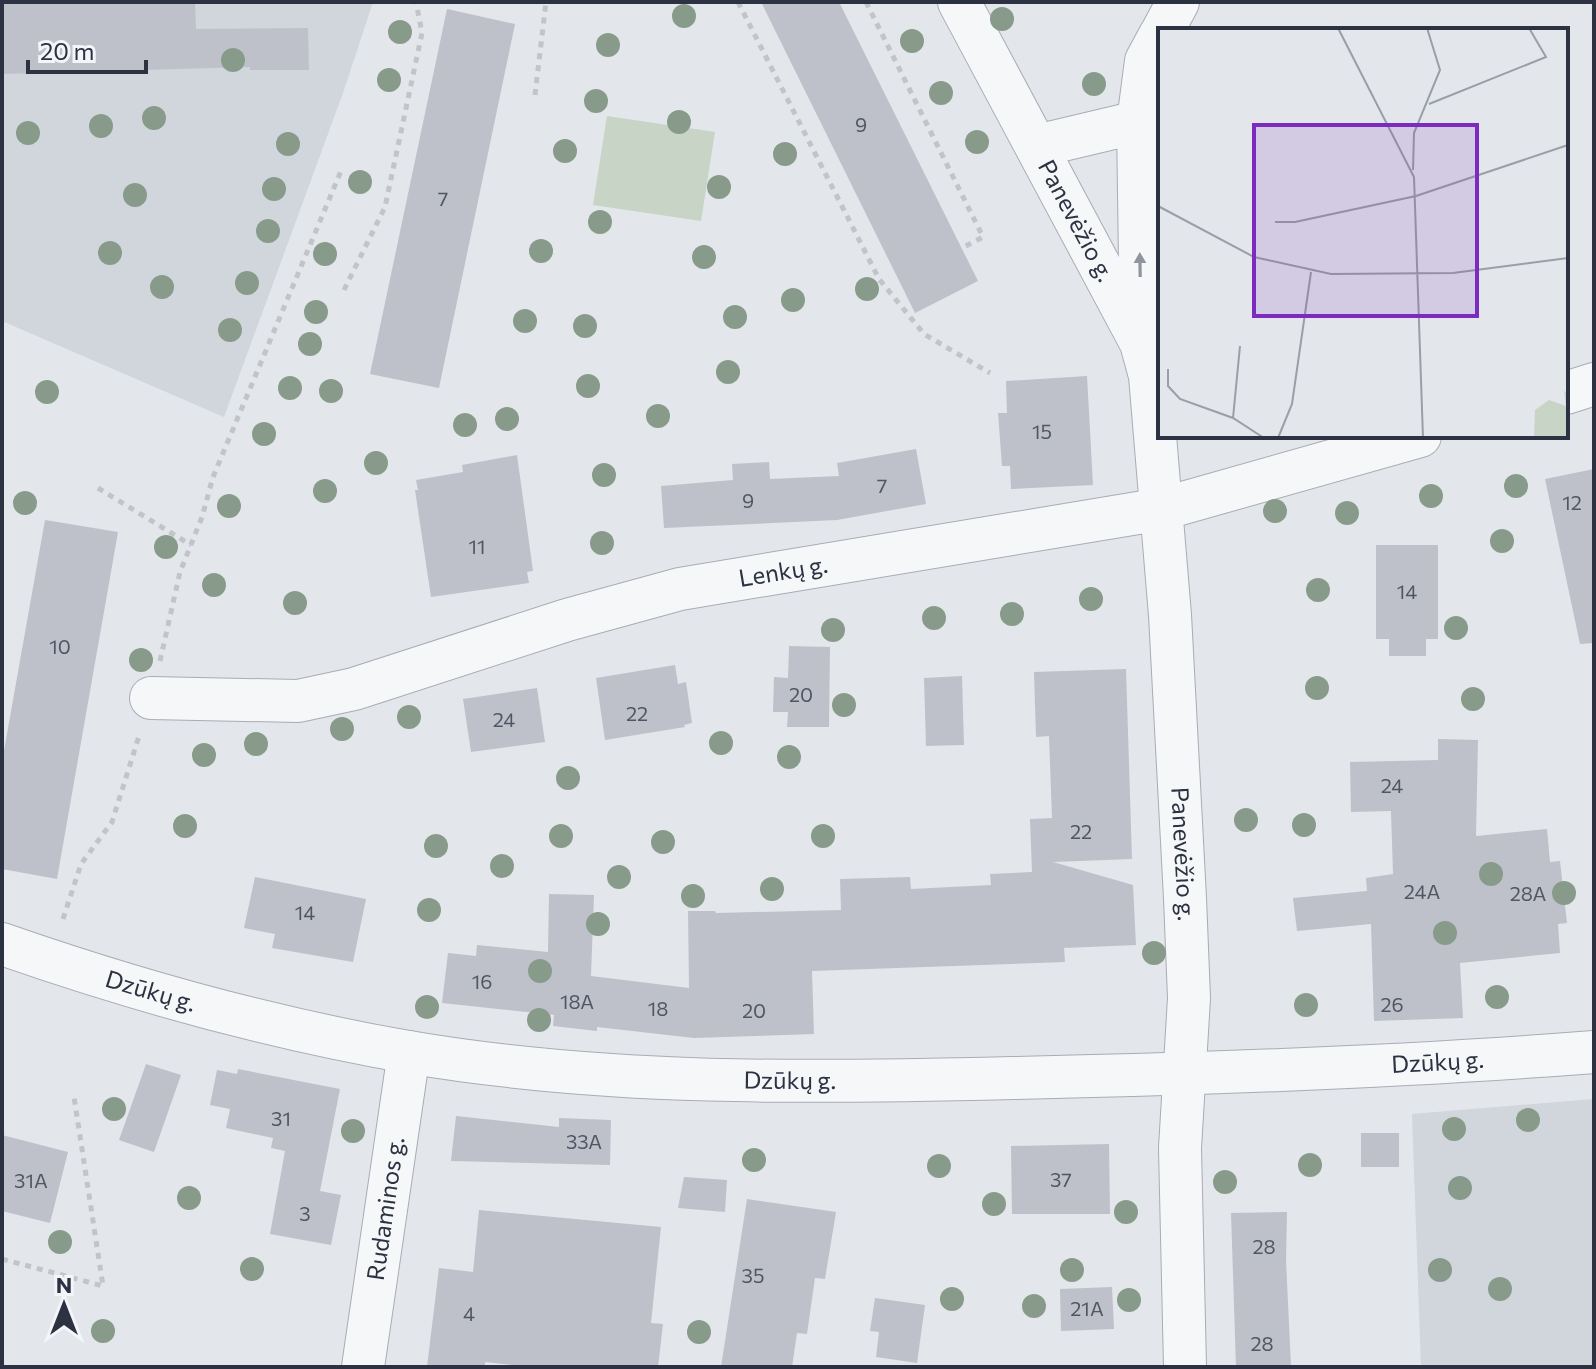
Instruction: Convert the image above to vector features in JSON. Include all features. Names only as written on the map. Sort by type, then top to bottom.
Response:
[{"type":"street","points":[[959,2],[1037,146]]},
{"type":"street","name":"Panevėžio g.","points":[[1163,28],[1178,2]]},
{"type":"street","name":"Panevėžio g.","points":[[1141,343],[1138,122],[1146,61],[1158,38]]},
{"type":"street","name":"Panevėžio g.","points":[[1138,122],[1037,146],[1141,343],[1150,376],[1170,615],[1189,998],[1180,1148],[1185,1367]]},
{"type":"street","points":[[1568,392],[1594,384]]},
{"type":"street","name":"Lenkų g.","points":[[151,698],[298,701],[354,689],[567,620],[680,589],[1162,509],[1413,438]]},
{"type":"street","name":"Dzūkų g.","points":[[2,944],[239,1017],[409,1052],[552,1071],[683,1081],[851,1082],[1184,1073],[1429,1065],[1594,1052]]},
{"type":"street","name":"Rudaminos g.","points":[[363,1367],[409,1052]]},
{"type":"path","points":[[344,290],[385,207],[422,33],[416,2]]},
{"type":"path","points":[[535,95],[546,2]]},
{"type":"path","points":[[738,2],[879,279],[924,334],[990,373]]},
{"type":"path","points":[[866,2],[983,237],[962,248]]},
{"type":"path","points":[[63,919],[81,864],[112,822],[151,698],[180,572],[202,517],[213,477],[341,171]]},
{"type":"path","points":[[98,488],[191,545]]},
{"type":"path","points":[[2,1259],[103,1286],[74,1097]]},
{"type":"shaded area","points":[[2,2],[373,2],[343,93],[224,417],[2,321]]},
{"type":"shaded area","points":[[1594,1099],[1594,1367],[1421,1367],[1412,1114]]},
{"type":"green space","points":[[607,116],[715,132],[701,221],[593,205]]},
{"type":"building","points":[[2,2],[195,2],[196,29],[308,28],[309,70],[250,70],[250,67],[2,74]]},
{"type":"building","points":[[761,2],[839,2],[978,281],[915,313]]},
{"type":"building","points":[[447,9],[515,24],[439,388],[370,374]]},
{"type":"building","points":[[1087,376],[1093,485],[1011,489],[1010,466],[1002,466],[998,413],[1007,413],[1006,381]]},
{"type":"building","points":[[916,449],[926,504],[837,520],[664,528],[661,486],[733,480],[732,464],[769,462],[770,479],[839,476],[837,463]]},
{"type":"building","points":[[517,455],[533,571],[527,572],[529,583],[431,597],[416,480],[463,472],[462,465]]},
{"type":"building","points":[[1594,469],[1594,643],[1580,644],[1545,479]]},
{"type":"building","points":[[45,520],[118,532],[57,879],[2,869],[2,762]]},
{"type":"building","points":[[1376,545],[1438,545],[1438,639],[1426,639],[1426,656],[1389,656],[1389,639],[1376,639]]},
{"type":"building","points":[[789,646],[830,647],[829,727],[787,727],[788,712],[773,712],[774,677],[788,678]]},
{"type":"building","points":[[675,665],[678,684],[686,682],[692,723],[685,727],[605,740],[596,678]]},
{"type":"building","points":[[1126,669],[1132,859],[1053,862],[1133,885],[1136,945],[1064,948],[1065,962],[812,971],[814,1034],[694,1038],[597,1027],[597,1031],[553,1026],[554,1015],[442,1003],[448,953],[476,956],[477,945],[548,952],[549,894],[594,895],[591,976],[689,988],[688,911],[841,910],[840,879],[910,877],[911,889],[991,885],[990,874],[1032,872],[1030,819],[1052,818],[1049,736],[1036,737],[1034,672]]},
{"type":"building","points":[[962,676],[964,745],[926,746],[924,678]]},
{"type":"building","points":[[537,688],[545,742],[471,752],[463,699]]},
{"type":"building","points":[[1438,739],[1478,740],[1476,836],[1547,829],[1550,862],[1560,861],[1567,923],[1558,924],[1560,953],[1460,963],[1463,1018],[1374,1021],[1371,924],[1297,931],[1293,898],[1367,891],[1366,878],[1393,874],[1391,811],[1351,812],[1350,762],[1438,760]]},
{"type":"building","points":[[255,877],[366,899],[353,962],[272,948],[275,934],[244,928]]},
{"type":"building","points":[[146,1064],[181,1075],[154,1152],[119,1140]]},
{"type":"building","points":[[238,1069],[340,1089],[320,1191],[341,1195],[331,1245],[270,1234],[285,1151],[271,1148],[273,1138],[226,1128],[230,1109],[210,1105],[217,1070],[237,1074]]},
{"type":"building","points":[[456,1116],[559,1127],[559,1118],[611,1120],[610,1165],[451,1161]]},
{"type":"building","points":[[1361,1133],[1399,1133],[1399,1167],[1361,1167]]},
{"type":"building","points":[[2,1135],[68,1152],[50,1223],[2,1211]]},
{"type":"building","points":[[1109,1144],[1110,1214],[1012,1214],[1011,1146]]},
{"type":"building","points":[[684,1177],[727,1180],[725,1212],[678,1208]]},
{"type":"building","points":[[747,1199],[836,1212],[825,1279],[815,1278],[807,1334],[797,1333],[792,1367],[721,1367]]},
{"type":"building","points":[[479,1210],[661,1227],[651,1323],[663,1324],[658,1367],[529,1367],[485,1362],[485,1367],[427,1367],[439,1268],[473,1272]]},
{"type":"building","points":[[1287,1212],[1291,1367],[1236,1367],[1231,1213]]},
{"type":"building","points":[[1112,1287],[1114,1329],[1061,1331],[1060,1289]]},
{"type":"building","points":[[875,1298],[925,1305],[917,1363],[876,1357],[879,1332],[870,1331]]}]
